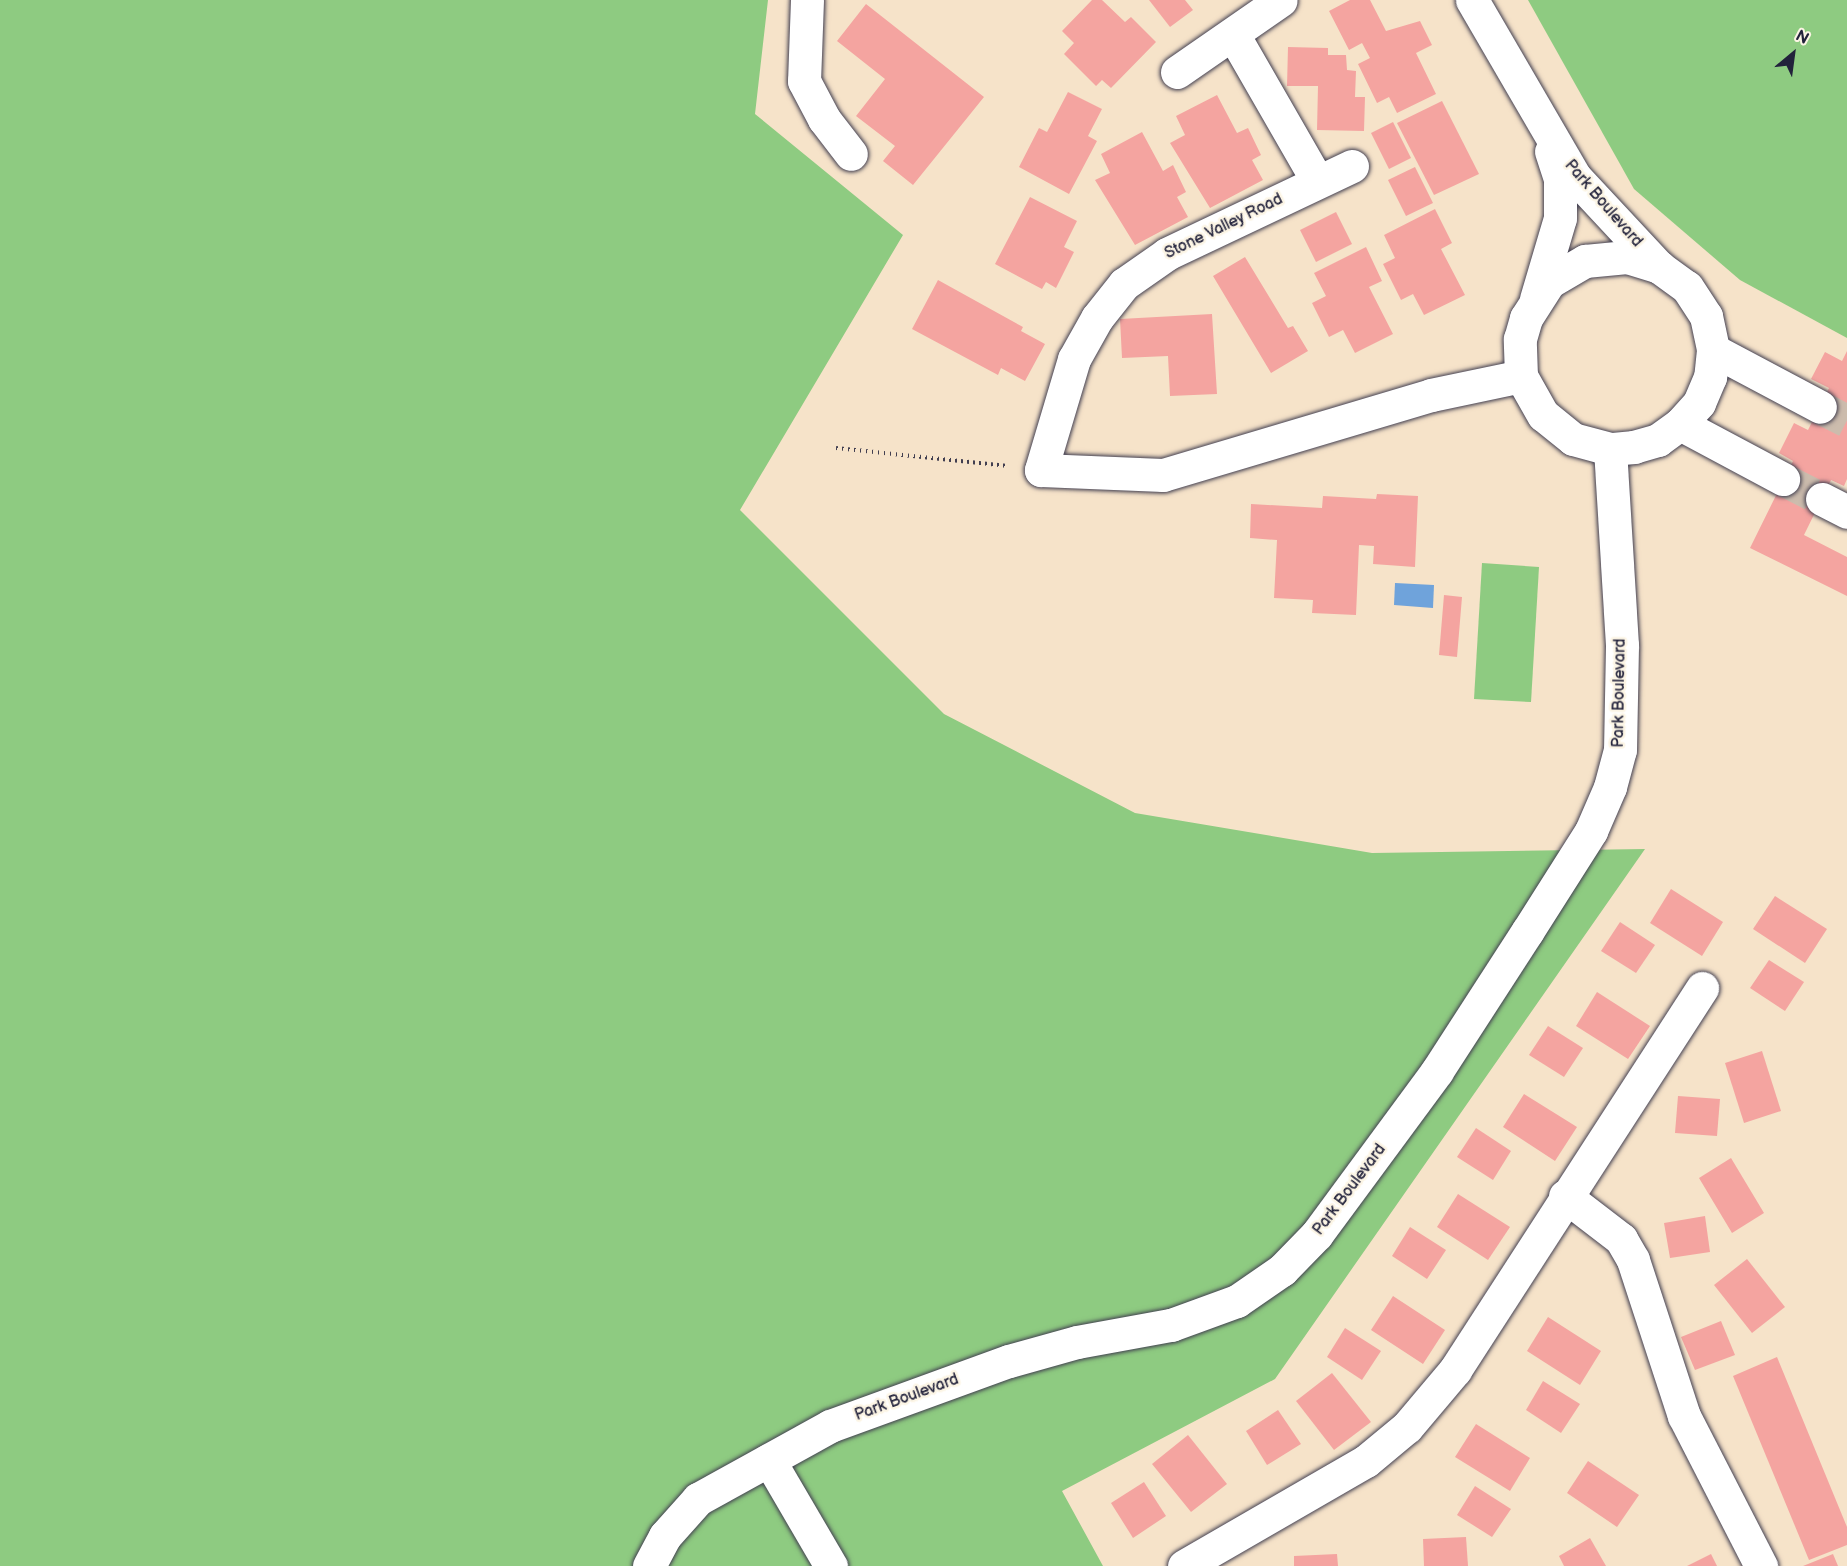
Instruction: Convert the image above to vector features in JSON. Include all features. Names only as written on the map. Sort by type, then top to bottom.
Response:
[{"type":"street","points":[[807,0],[804,81],[824,119],[851,154]]},
{"type":"street","points":[[1177,72],[1234,36],[1281,0]]},
{"type":"street","points":[[1472,0],[1538,116]]},
{"type":"street","points":[[1234,36],[1318,182]]},
{"type":"street","name":"Park Boulevard","points":[[1538,116],[1575,177],[1659,267],[1687,287],[1706,316],[1713,350],[1710,377],[1699,403],[1680,424],[1658,440],[1634,447],[1610,449],[1591,446],[1557,428],[1532,399],[1521,376],[1520,339],[1536,299],[1560,218],[1560,179],[1538,116]]},
{"type":"street","name":"Stone Valley Road","points":[[1041,470],[1074,359],[1097,318],[1124,284],[1167,254],[1352,166]]},
{"type":"street","name":"Park Boulevard","points":[[1536,299],[1549,282],[1585,261],[1627,257],[1659,267]]},
{"type":"street","points":[[1713,350],[1820,407]]},
{"type":"street","points":[[1041,470],[1163,476],[1431,395],[1521,376]]},
{"type":"street","points":[[1680,424],[1784,479]]},
{"type":"street","name":"Park Boulevard","points":[[649,1566],[665,1536],[698,1499],[831,1426],[1009,1361],[1077,1342],[1171,1325],[1238,1301],[1282,1270],[1317,1234],[1366,1172],[1488,992],[1591,831],[1610,787],[1620,750],[1622,645],[1610,449]]},
{"type":"street","points":[[1184,1566],[1366,1461],[1407,1427],[1455,1370],[1702,988]]},
{"type":"street","points":[[1566,1196],[1621,1239],[1633,1260],[1684,1416],[1761,1566]]},
{"type":"street","points":[[769,1460],[831,1566]]},
{"type":"path","points":[[836,448],[1041,470]]},
{"type":"green space","points":[[0,0],[768,0],[755,114],[903,235],[740,510],[944,714],[1135,813],[1372,853],[1645,849],[1275,1379],[1062,1491],[1103,1566],[0,1566]]},
{"type":"green space","points":[[1528,0],[1847,0],[1847,338],[1740,280],[1634,189]]},
{"type":"green space","points":[[1482,563],[1539,567],[1531,702],[1474,699]]},
{"type":"water","points":[[1395,583],[1434,585],[1433,608],[1394,605]]},
{"type":"building","points":[[1092,0],[1102,0],[1125,22],[1131,17],[1156,42],[1111,88],[1102,80],[1096,86],[1064,54],[1074,43],[1062,31]]},
{"type":"building","points":[[1149,0],[1185,0],[1193,10],[1170,27]]},
{"type":"building","points":[[1350,0],[1370,0],[1386,31],[1420,21],[1432,45],[1416,53],[1436,94],[1397,113],[1389,97],[1377,103],[1358,64],[1370,58],[1362,43],[1349,50],[1329,11]]},
{"type":"building","points":[[866,4],[984,97],[913,185],[883,161],[895,146],[856,116],[885,79],[837,41]]},
{"type":"building","points":[[1288,47],[1328,48],[1328,55],[1346,55],[1347,70],[1356,71],[1355,97],[1365,97],[1364,131],[1317,130],[1318,86],[1287,86]]},
{"type":"building","points":[[1068,92],[1102,109],[1088,136],[1097,141],[1069,194],[1019,167],[1039,128],[1047,132]]},
{"type":"building","points":[[1217,95],[1237,133],[1248,128],[1261,155],[1252,160],[1263,180],[1210,208],[1170,143],[1185,135],[1176,116]]},
{"type":"building","points":[[1442,101],[1479,174],[1434,195],[1397,123]]},
{"type":"building","points":[[1393,122],[1411,158],[1389,169],[1371,133]]},
{"type":"building","points":[[1142,132],[1163,171],[1173,165],[1186,192],[1177,197],[1188,217],[1135,245],[1095,180],[1110,173],[1101,154]]},
{"type":"building","points":[[1415,167],[1433,203],[1406,216],[1388,180]]},
{"type":"building","points":[[1030,197],[1077,221],[1064,247],[1074,252],[1056,288],[1046,282],[1042,289],[995,264]]},
{"type":"building","points":[[1435,209],[1452,243],[1441,249],[1465,295],[1424,315],[1413,294],[1401,300],[1383,264],[1395,258],[1384,235]]},
{"type":"building","points":[[1336,212],[1352,244],[1316,262],[1300,230]]},
{"type":"building","points":[[1366,247],[1382,281],[1369,287],[1393,334],[1355,353],[1343,330],[1329,337],[1312,303],[1326,296],[1314,273]]},
{"type":"building","points":[[1245,257],[1288,328],[1293,326],[1308,351],[1271,373],[1213,276]]},
{"type":"building","points":[[938,280],[1023,327],[1021,331],[1045,344],[1025,381],[1001,368],[998,375],[912,329]]},
{"type":"building","points":[[1212,314],[1217,394],[1170,396],[1168,356],[1122,358],[1120,319]]},
{"type":"building","points":[[1847,351],[1847,479],[1844,486],[1831,480],[1804,535],[1847,557],[1847,596],[1750,548],[1793,461],[1779,453],[1794,423],[1808,430],[1829,388],[1811,379],[1825,352],[1842,361]]},
{"type":"building","points":[[1377,494],[1418,496],[1415,567],[1373,564],[1374,546],[1359,545],[1356,615],[1312,613],[1313,600],[1274,598],[1277,540],[1250,538],[1251,504],[1322,508],[1323,496],[1376,499]]},
{"type":"building","points":[[1444,595],[1462,597],[1457,657],[1439,655]]},
{"type":"building","points":[[1671,889],[1723,922],[1702,956],[1650,923]]},
{"type":"building","points":[[1775,896],[1827,929],[1805,963],[1753,929]]},
{"type":"building","points":[[1620,922],[1655,945],[1636,973],[1601,951]]},
{"type":"building","points":[[1769,960],[1804,982],[1785,1011],[1750,988]]},
{"type":"building","points":[[1597,992],[1650,1026],[1628,1059],[1576,1026]]},
{"type":"building","points":[[1548,1026],[1583,1048],[1564,1077],[1529,1055]]},
{"type":"building","points":[[1762,1051],[1781,1111],[1744,1123],[1725,1063]]},
{"type":"building","points":[[1524,1094],[1577,1127],[1555,1161],[1503,1127]]},
{"type":"building","points":[[1678,1096],[1720,1099],[1717,1136],[1675,1133]]},
{"type":"building","points":[[1476,1128],[1511,1151],[1493,1180],[1457,1157]]},
{"type":"building","points":[[1731,1158],[1764,1213],[1732,1233],[1699,1178]]},
{"type":"building","points":[[1458,1194],[1510,1227],[1488,1260],[1437,1227]]},
{"type":"building","points":[[1705,1216],[1710,1252],[1670,1258],[1664,1223]]},
{"type":"building","points":[[1410,1227],[1446,1250],[1427,1279],[1392,1256]]},
{"type":"building","points":[[1747,1259],[1785,1307],[1752,1333],[1714,1285]]},
{"type":"building","points":[[1393,1296],[1445,1330],[1423,1364],[1371,1330]]},
{"type":"building","points":[[1548,1317],[1601,1351],[1580,1385],[1527,1351]]},
{"type":"building","points":[[1721,1321],[1735,1355],[1695,1370],[1681,1337]]},
{"type":"building","points":[[1345,1328],[1381,1351],[1362,1380],[1327,1357]]},
{"type":"building","points":[[1777,1357],[1847,1527],[1847,1545],[1809,1560],[1733,1376]]},
{"type":"building","points":[[1332,1373],[1371,1422],[1334,1450],[1296,1401]]},
{"type":"building","points":[[1543,1381],[1580,1404],[1561,1433],[1526,1410]]},
{"type":"building","points":[[1278,1410],[1301,1444],[1267,1465],[1246,1431]]},
{"type":"building","points":[[1476,1424],[1530,1458],[1510,1491],[1455,1457]]},
{"type":"building","points":[[1188,1435],[1227,1484],[1191,1512],[1152,1464]]},
{"type":"building","points":[[1588,1461],[1639,1495],[1617,1527],[1567,1493]]},
{"type":"building","points":[[1144,1482],[1166,1516],[1133,1538],[1111,1503]]},
{"type":"building","points":[[1475,1486],[1511,1509],[1492,1537],[1457,1515]]},
{"type":"building","points":[[1466,1537],[1468,1566],[1424,1566],[1423,1539]]},
{"type":"building","points":[[1590,1538],[1606,1566],[1564,1566],[1559,1556]]},
{"type":"building","points":[[1337,1554],[1338,1566],[1294,1566],[1294,1556]]},
{"type":"building","points":[[1711,1554],[1717,1566],[1687,1566]]},
{"type":"building","points":[[1833,1554],[1838,1566],[1803,1566]]},
{"type":"tunnel","points":[[1820,407],[1847,421]]},
{"type":"tunnel","points":[[1783,479],[1822,499]]}]
